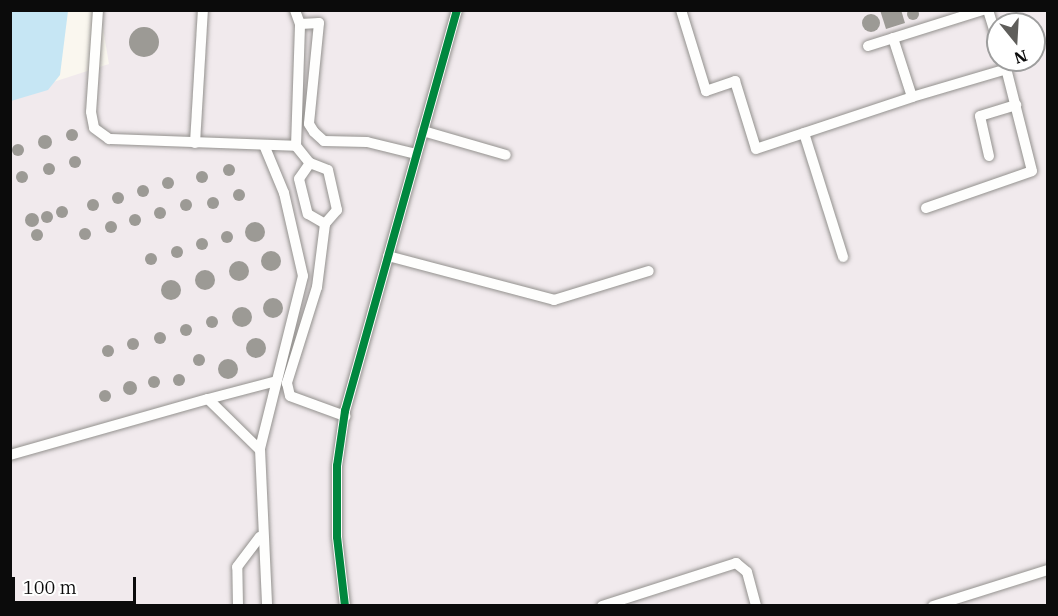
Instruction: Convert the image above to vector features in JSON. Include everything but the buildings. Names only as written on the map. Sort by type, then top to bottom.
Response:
[{"type":"street","points":[[98,10],[91,112],[94,128],[122,143],[296,146]]},
{"type":"street","points":[[195,143],[203,10]]},
{"type":"street","points":[[295,10],[300,24],[296,146],[310,164],[328,170],[337,210],[325,224],[317,288],[287,383],[290,396],[345,416]]},
{"type":"street","points":[[345,606],[337,537],[345,416],[457,10]]},
{"type":"street","points":[[681,10],[706,91],[735,81],[756,149],[986,72]]},
{"type":"street","points":[[868,46],[983,10]]},
{"type":"street","points":[[300,24],[319,23],[309,124],[314,132],[324,141],[367,142],[416,154]]},
{"type":"street","points":[[893,38],[912,97]]},
{"type":"street","points":[[926,208],[1032,171],[1007,72]]},
{"type":"street","points":[[989,156],[980,116],[1017,105]]},
{"type":"street","points":[[423,131],[506,154]]},
{"type":"street","points":[[804,133],[843,257]]},
{"type":"street","points":[[264,145],[284,193],[303,276],[273,382],[260,450],[260,537],[267,606]]},
{"type":"street","points":[[310,164],[299,179],[308,214],[325,224]]},
{"type":"street","points":[[388,256],[554,300],[649,271]]},
{"type":"street","points":[[10,455],[273,382]]},
{"type":"street","points":[[208,399],[260,450]]},
{"type":"street","points":[[238,606],[237,567],[260,537]]},
{"type":"street","points":[[602,606],[736,563],[747,572],[756,606]]},
{"type":"street","points":[[933,606],[1047,570]]},
{"type":"shaded area","points":[[100,11],[1047,11],[1047,605],[11,605],[10,96],[109,64]]},
{"type":"water","points":[[11,10],[68,11],[60,75],[48,90],[11,101]]},
{"type":"cycle path","points":[[345,606],[337,537],[337,466],[345,411],[457,10]]}]
